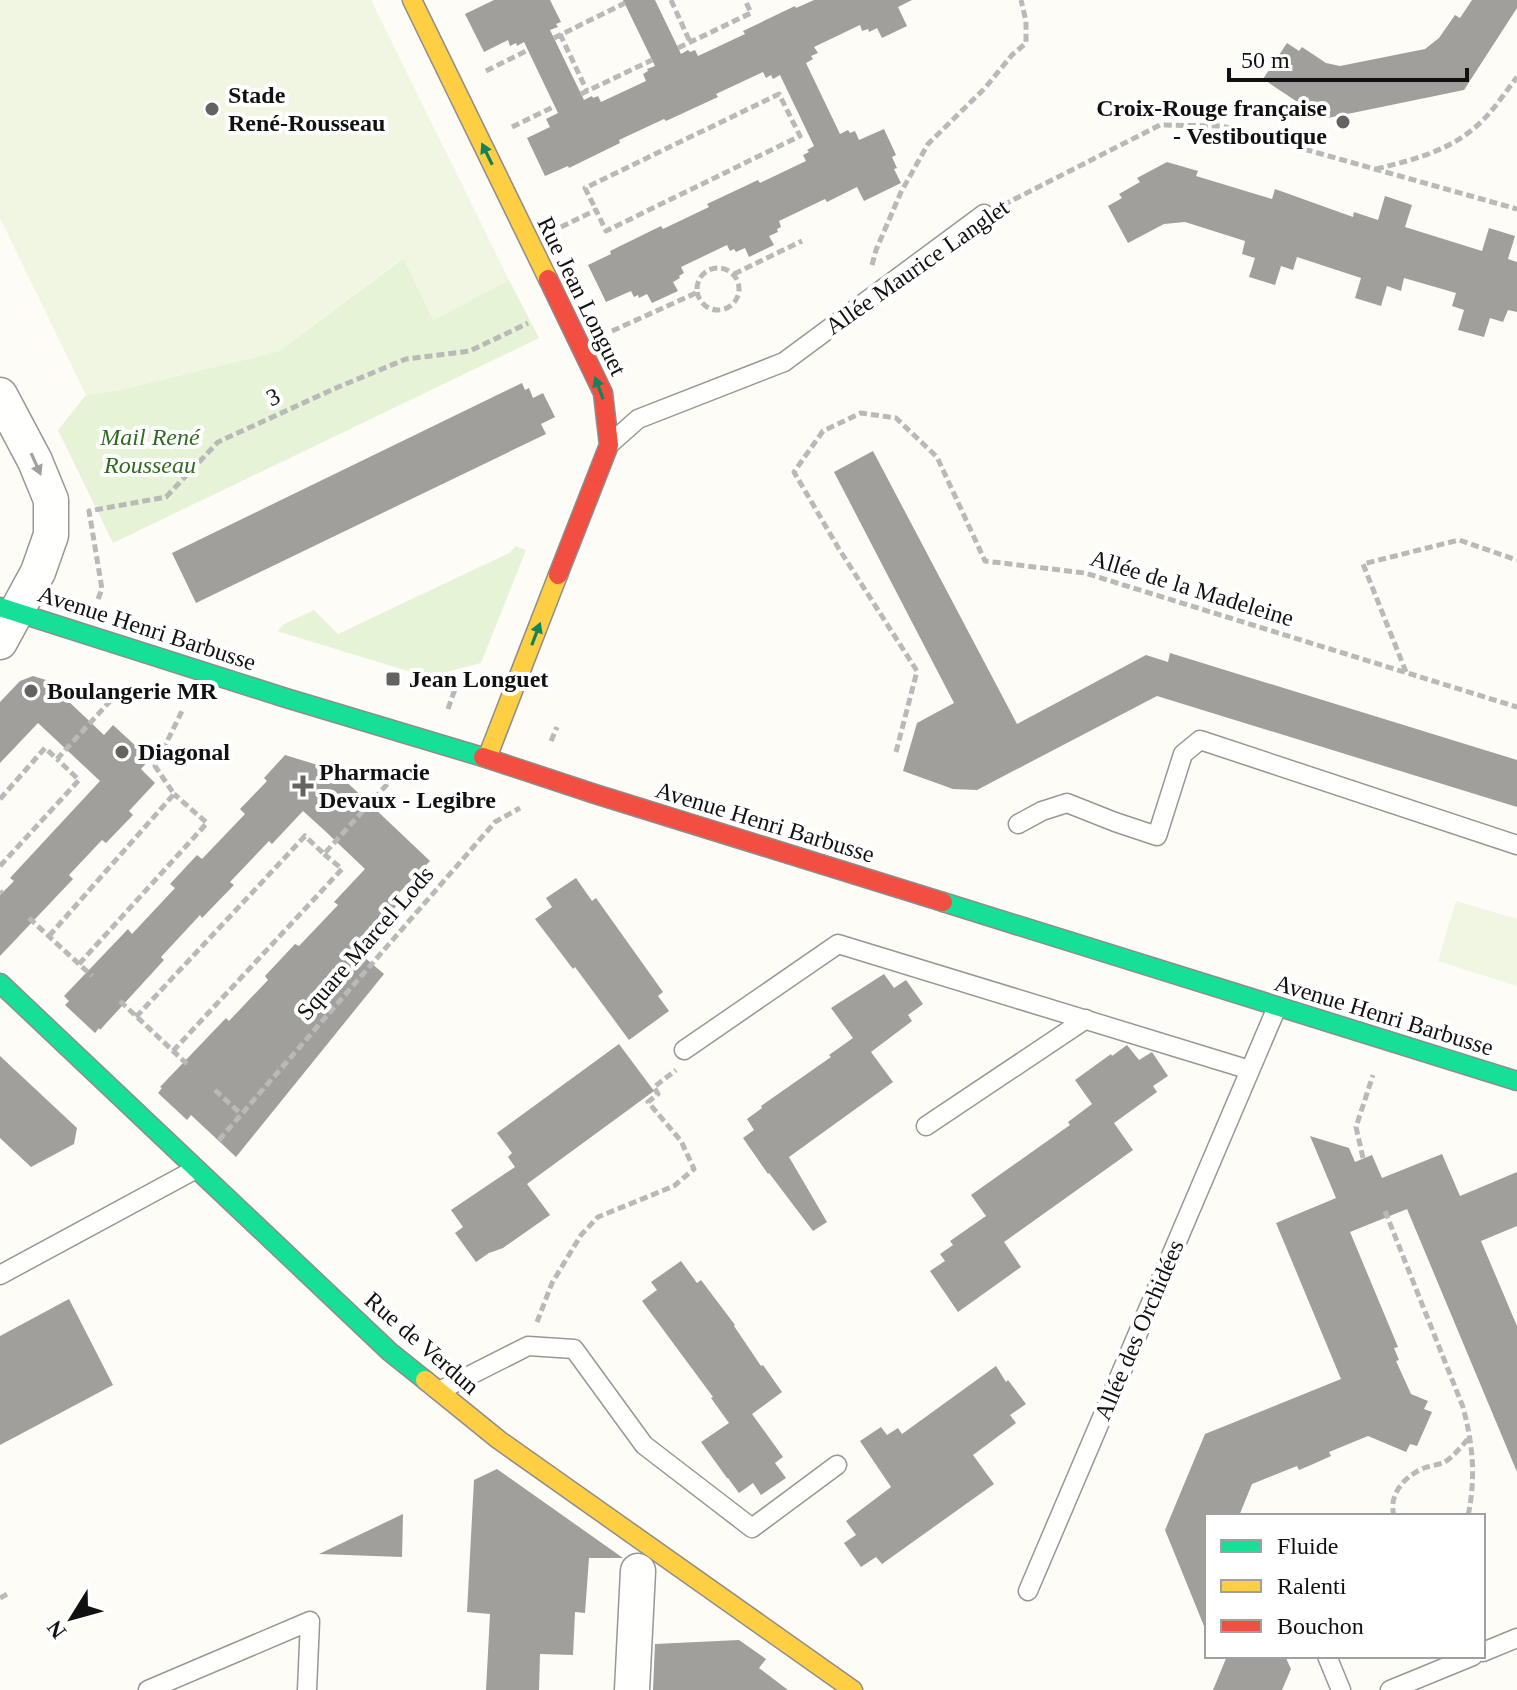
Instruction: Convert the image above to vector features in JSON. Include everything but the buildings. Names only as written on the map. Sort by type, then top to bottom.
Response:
[{"type":"street","name":"Rue Jean Longuet","points":[[412,0],[603,393],[609,445],[487,758]]},
{"type":"street","points":[[0,395],[35,461],[51,500],[51,535],[38,572],[9,609],[0,642]]},
{"type":"street","name":"Avenue Henri Barbusse","points":[[9,609],[1517,1081]]},
{"type":"street","name":"Rue de Verdun","points":[[6,996],[390,1352],[499,1440],[853,1690]]},
{"type":"street","points":[[632,1690],[638,1571]]},
{"type":"lane","name":"Allée Maurice Langlet","points":[[609,445],[638,419],[784,362],[984,214]]},
{"type":"lane","points":[[1018,824],[1042,811],[1067,803],[1157,836],[1183,754],[1200,740],[1517,845]]},
{"type":"lane","points":[[684,1050],[838,944],[1250,1070]]},
{"type":"lane","name":"Allée des Orchidées","points":[[1028,1591],[1277,1007]]},
{"type":"lane","points":[[926,1126],[1086,1019]]},
{"type":"lane","points":[[0,1275],[196,1169]]},
{"type":"lane","points":[[439,1391],[528,1346],[574,1349],[644,1445],[752,1528],[837,1465]]},
{"type":"lane","points":[[148,1690],[310,1621],[307,1690]]},
{"type":"lane","points":[[1485,1651],[1517,1638]]},
{"type":"lane","points":[[1328,1658],[1341,1690]]},
{"type":"lane","points":[[1390,1690],[1468,1658]]},
{"type":"path","points":[[671,0],[690,42]]},
{"type":"path","points":[[678,48],[751,13],[745,0]]},
{"type":"path","points":[[860,305],[876,250],[901,192],[928,144],[1026,43],[1026,21],[1021,0]]},
{"type":"path","points":[[554,38],[625,3]]},
{"type":"path","points":[[560,34],[587,91]]},
{"type":"path","points":[[484,72],[528,50]]},
{"type":"path","points":[[581,94],[652,60]]},
{"type":"path","points":[[1375,169],[1406,162],[1439,149],[1472,130],[1517,77]]},
{"type":"path","points":[[779,94],[800,136],[606,231],[596,210],[585,188],[779,94]]},
{"type":"path","points":[[511,127],[555,106]]},
{"type":"path","name":"Allée Maurice Langlet","points":[[984,214],[1160,125],[1222,126],[1517,209]]},
{"type":"path","points":[[560,228],[596,210]]},
{"type":"path","points":[[734,274],[802,241]]},
{"type":"path","points":[[717,267],[734,274],[739,286],[737,299],[727,308],[715,310],[703,305],[696,293],[701,275],[717,267]]},
{"type":"path","points":[[611,332],[696,293]]},
{"type":"path","name":"3","points":[[102,589],[89,511],[166,497],[218,442],[406,359],[470,351],[561,307]]},
{"type":"path","name":"Allée de la Madeleine","points":[[896,752],[917,671],[794,472],[823,431],[861,413],[896,418],[937,457],[985,561],[1085,573],[1517,707]]},
{"type":"path","points":[[1406,672],[1363,564],[1459,540],[1517,560]]},
{"type":"path","points":[[57,759],[122,690],[138,651]]},
{"type":"path","points":[[79,964],[207,823],[174,794],[155,766],[183,709]]},
{"type":"path","points":[[0,799],[45,748],[79,780],[0,866]]},
{"type":"path","points":[[324,854],[402,768]]},
{"type":"path","points":[[49,936],[174,794]]},
{"type":"path","name":"Square Marcel Lods","points":[[196,1169],[495,822],[524,805]]},
{"type":"path","points":[[136,1017],[305,836],[342,869],[173,1051]]},
{"type":"path","points":[[29,918],[92,976]]},
{"type":"path","points":[[120,1001],[188,1065]]},
{"type":"path","points":[[1363,1158],[1356,1127],[1387,1041]]},
{"type":"path","points":[[528,1346],[552,1283],[581,1235],[598,1217],[674,1186],[694,1169],[681,1141],[648,1102],[658,1094],[654,1087],[690,1059],[684,1050]]},
{"type":"path","points":[[215,1090],[241,1114]]},
{"type":"path","points":[[1385,1211],[1463,1407],[1471,1437],[1474,1487],[1468,1514]]},
{"type":"path","points":[[1393,1514],[1394,1495],[1404,1479],[1445,1462],[1471,1437]]},
{"type":"path","points":[[0,1598],[9,1593]]},
{"type":"green space","name":"Stade René-Rousseau","points":[[0,0],[371,0],[509,280],[433,320],[403,258],[279,351],[120,390],[86,395],[0,218]]},
{"type":"green space","name":"Mail René Rousseau","points":[[404,258],[433,320],[509,280],[539,338],[113,543],[58,430],[86,395],[120,390],[279,351]]},
{"type":"green space","points":[[516,546],[526,550],[481,663],[427,677],[277,631],[284,624],[314,610],[338,634],[509,553]]},
{"type":"green space","points":[[1456,901],[1517,919],[1517,986],[1438,961]]},
{"type":"traffic: fast","points":[[0,607],[483,757]]},
{"type":"traffic: fast","points":[[943,902],[1517,1081]]},
{"type":"traffic: fast","points":[[0,983],[390,1352],[425,1380]]},
{"type":"traffic: slow","points":[[412,0],[548,279]]},
{"type":"traffic: slow","points":[[487,758],[558,575]]},
{"type":"traffic: slow","points":[[425,1380],[499,1440],[853,1690]]},
{"type":"traffic: jam","points":[[548,279],[603,393],[609,445],[558,575]]},
{"type":"traffic: jam","points":[[483,757],[943,902]]},
{"type":"place","name":"Stade René-Rousseau","points":[[212,109]]},
{"type":"place","name":"Croix-Rouge française - Vestiboutique","points":[[1343,122]]},
{"type":"place","name":"Jean Longuet","points":[[393,679]]},
{"type":"place","name":"Boulangerie MR","points":[[31,691]]},
{"type":"place","name":"Diagonal","points":[[122,752]]},
{"type":"place","name":"Pharmacie Devaux - Legibre","points":[[303,786]]}]
